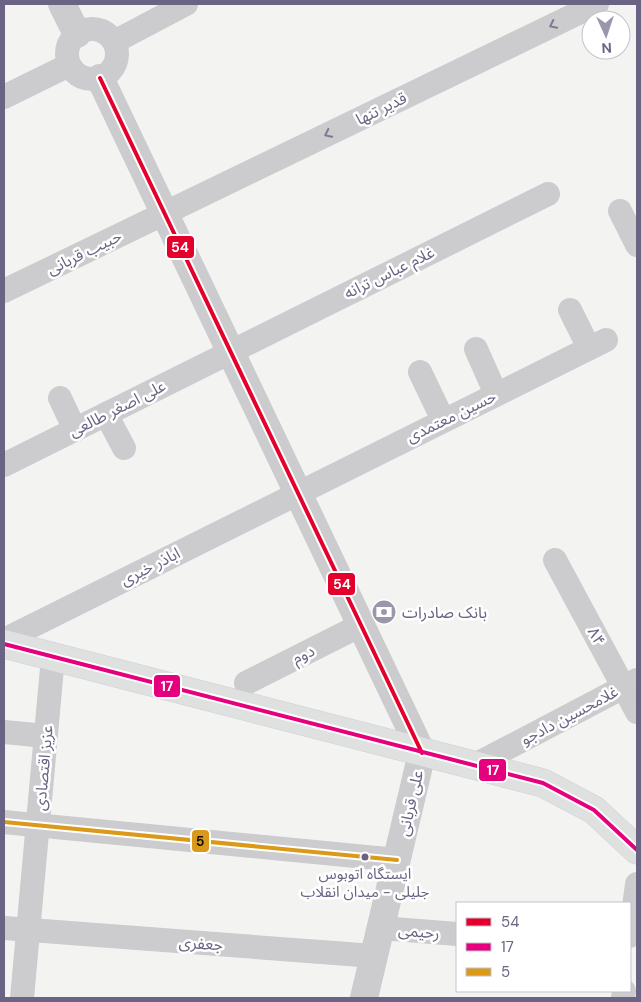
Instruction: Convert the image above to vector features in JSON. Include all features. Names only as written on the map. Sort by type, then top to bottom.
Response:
[{"type":"main road","points":[[4,644],[543,783],[594,810],[637,850]]},
{"type":"street","points":[[62,4],[77,34]]},
{"type":"street","points":[[114,42],[186,4]]},
{"type":"street","name":"قدیر تنها","points":[[164,213],[590,5]]},
{"type":"street","points":[[85,30],[102,30],[114,42],[117,49],[115,64],[112,70],[100,78],[92,79],[78,76],[68,65],[67,47],[77,34],[85,30]]},
{"type":"street","points":[[4,97],[68,65]]},
{"type":"street","points":[[100,78],[422,753]]},
{"type":"street","name":"غلام عباس ترانه","points":[[230,351],[548,194]]},
{"type":"street","points":[[620,211],[637,245]]},
{"type":"street","name":"حبیب قربانی","points":[[4,291],[164,213]]},
{"type":"street","name":"حسین معتمدی","points":[[297,493],[598,344],[570,310]]},
{"type":"street","points":[[476,349],[496,394]]},
{"type":"street","name":"علی اصغر طالعی","points":[[4,465],[230,351]]},
{"type":"street","points":[[420,372],[443,420]]},
{"type":"street","points":[[60,398],[75,430]]},
{"type":"street","points":[[106,414],[124,448]]},
{"type":"street","name":"اباذر خیری","points":[[4,640],[297,493]]},
{"type":"street","name":"۸۴","points":[[555,560],[631,683],[637,712]]},
{"type":"street","name":"دوم","points":[[246,682],[361,625]]},
{"type":"street","name":"عزیز اقتصادی","points":[[22,998],[54,657]]},
{"type":"street","name":"غلامحسین دادجو","points":[[475,765],[631,683]]},
{"type":"street","points":[[4,732],[46,736]]},
{"type":"street","name":"علی قربانی","points":[[364,998],[422,753]]},
{"type":"street","points":[[4,822],[397,860]]},
{"type":"street","points":[[631,929],[637,884]]},
{"type":"street","name":"جعفری","points":[[4,928],[374,956]]},
{"type":"street","name":"رحیمی","points":[[381,928],[456,934]]},
{"type":"transit line","name":"54","points":[[100,78],[422,753]]},
{"type":"transit line","name":"17","points":[[4,644],[543,783],[594,810],[637,850]]},
{"type":"transit line","name":"5","points":[[4,822],[397,860]]},
{"type":"place","name":"بانک صادرات","points":[[384,612]]},
{"type":"place","name":"ایستگاه اتوبوس جلیلی - میدان انقلاب","points":[[365,857]]}]
